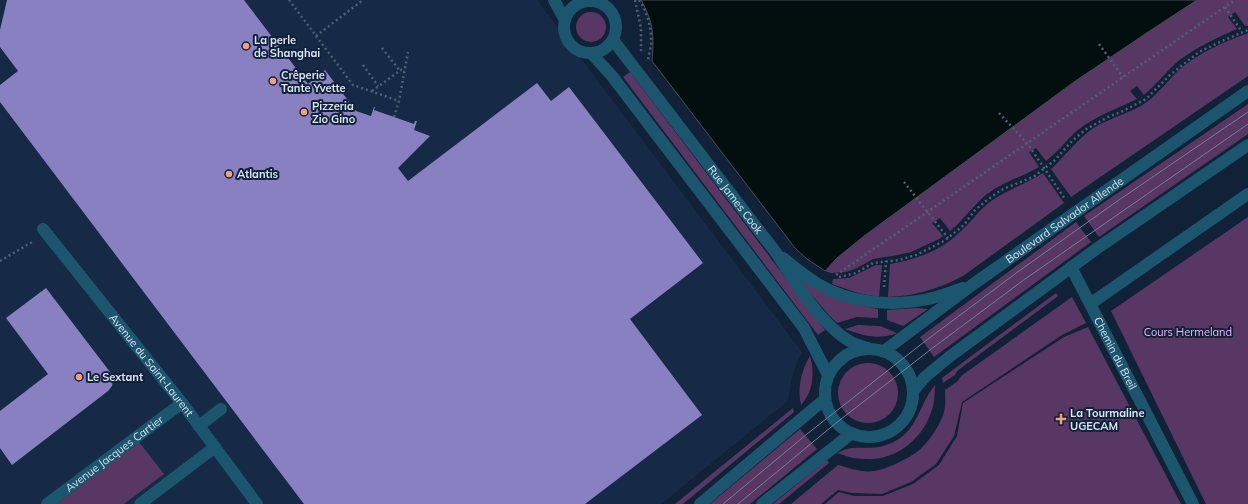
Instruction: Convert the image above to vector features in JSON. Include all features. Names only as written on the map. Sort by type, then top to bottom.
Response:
[{"type":"street","points":[[554,0],[565,20]]},
{"type":"street","points":[[585,1],[602,4],[613,15],[616,23],[616,32],[613,40],[604,50],[591,53],[582,52],[574,48],[568,41],[565,34],[565,20],[568,14],[572,8],[585,1]]},
{"type":"street","name":"Rue James Cook","points":[[613,40],[777,254],[794,281],[821,316],[844,337],[854,343],[868,348]]},
{"type":"street","points":[[591,53],[612,76],[804,328],[828,375]]},
{"type":"street","name":"Boulevard Salvador Allende","points":[[884,351],[972,285],[1248,91]]},
{"type":"street","points":[[913,391],[925,377],[949,357],[1072,267],[1248,145]]},
{"type":"street","points":[[1090,304],[1248,194]]},
{"type":"street","name":"Avenue du Saint-Laurent","points":[[45,231],[182,403],[257,504]]},
{"type":"street","points":[[777,254],[818,284],[836,293],[854,299],[875,303],[896,304],[928,299],[972,285]]},
{"type":"street","name":"Chemin du Breil","points":[[1072,267],[1193,504]]},
{"type":"street","points":[[868,348],[884,351],[893,356],[906,368],[911,378],[913,391],[909,411],[902,421],[894,429],[876,436],[864,436],[845,430],[836,423],[827,408],[825,399],[825,386],[828,375],[836,364],[843,357],[855,351],[868,348]]},
{"type":"street","points":[[700,504],[825,399]]},
{"type":"street","name":"Avenue Jacques Cartier","points":[[47,504],[182,403]]},
{"type":"street","points":[[199,426],[221,408]]},
{"type":"street","points":[[762,504],[852,433]]},
{"type":"street","points":[[140,504],[215,447]]},
{"type":"path","points":[[289,0],[353,85],[399,101]]},
{"type":"path","points":[[316,36],[363,0]]},
{"type":"path","points":[[635,0],[641,28],[642,48],[639,56]]},
{"type":"path","points":[[639,0],[645,11],[650,28],[651,46],[648,60],[652,66]]},
{"type":"path","points":[[1235,0],[834,276],[846,276],[856,273],[873,263],[899,260],[916,255],[948,238],[964,225],[974,212],[987,200],[1001,190],[1033,177],[1054,161],[1072,141],[1085,130],[1146,99],[1171,74],[1192,57],[1214,44],[1248,30]]},
{"type":"path","points":[[1225,7],[1242,32]]},
{"type":"path","points":[[1099,44],[1123,77]]},
{"type":"path","points":[[382,48],[400,71]]},
{"type":"path","points":[[394,117],[399,101],[408,52]]},
{"type":"path","points":[[363,65],[378,86]]},
{"type":"path","points":[[372,91],[406,67]]},
{"type":"path","points":[[1000,113],[1027,143],[1065,199]]},
{"type":"path","points":[[904,182],[948,238]]},
{"type":"path","points":[[0,261],[45,231]]},
{"type":"shaded area","points":[[0,0],[537,0],[802,352],[792,378],[788,401],[661,504],[0,504]]},
{"type":"shaded area","points":[[641,0],[1197,0],[1074,82],[864,236],[837,258],[825,271],[807,259],[795,248],[652,61],[653,44],[651,23]]},
{"type":"green space","points":[[1197,0],[1248,0],[1248,26],[1245,26],[1235,12],[1228,17],[1237,29],[1191,52],[1177,62],[1144,95],[1137,86],[1130,91],[1137,99],[1085,125],[1046,161],[1036,148],[1029,152],[1039,167],[999,186],[987,194],[950,231],[940,218],[932,223],[943,236],[939,239],[911,252],[873,259],[846,272],[831,273],[825,271],[837,258],[864,236],[1074,82]]},
{"type":"green space","points":[[591,12],[602,16],[606,27],[602,38],[591,42],[580,38],[576,27],[580,16]]},
{"type":"green space","points":[[1248,33],[1248,76],[1071,197],[1051,169],[1083,136],[1108,120],[1135,109],[1148,101],[1157,94],[1180,69],[1196,57],[1221,44]]},
{"type":"green space","points":[[630,72],[825,330],[818,335],[623,77]]},
{"type":"green space","points":[[1248,104],[1248,134],[1099,237],[1084,216]]},
{"type":"green space","points":[[1043,173],[1064,203],[963,276],[945,285],[927,291],[888,297],[890,264],[919,257],[946,244],[991,201]]},
{"type":"green space","name":"Cours Hermeland","points":[[1248,217],[1248,504],[1206,504],[1111,311]]},
{"type":"green space","points":[[1076,222],[1091,242],[934,357],[920,337]]},
{"type":"green space","points":[[876,265],[882,265],[879,297],[858,293],[832,284],[833,279],[849,278]]},
{"type":"green space","points":[[796,277],[850,303],[878,309],[878,318],[857,317],[837,323]]},
{"type":"green space","points":[[1056,293],[1058,296],[943,383],[942,378]]},
{"type":"green space","points":[[1072,297],[1086,323],[1062,335],[962,402],[954,436],[936,464],[911,482],[882,494],[852,493],[838,490],[821,504],[791,504],[838,465],[860,471],[874,471],[897,463],[917,452],[937,428],[942,417],[945,407],[945,390],[958,381],[961,376]]},
{"type":"green space","points":[[917,308],[928,309],[903,326],[887,320],[887,310]]},
{"type":"green space","points":[[858,325],[880,326],[897,333],[877,337],[858,334],[845,329]]},
{"type":"green space","name":"La Tourmaline UGECAM","points":[[1088,327],[1181,504],[825,504],[839,492],[854,496],[883,496],[913,484],[939,465],[957,436],[963,403],[1064,337]]},
{"type":"green space","points":[[810,356],[812,362],[812,382],[808,394],[801,405],[799,393],[801,380],[804,368]]},
{"type":"green space","points":[[868,363],[885,368],[893,376],[898,393],[893,410],[885,418],[868,423],[851,418],[843,410],[838,393],[843,376],[851,368]]},
{"type":"green space","points":[[935,385],[930,415],[920,434],[904,448],[886,457],[875,459],[858,458],[837,453],[850,448],[871,448],[883,446],[903,436],[910,429]]},
{"type":"green space","points":[[793,408],[794,412],[683,504],[675,504]]},
{"type":"green space","points":[[800,429],[817,449],[750,504],[710,504]]},
{"type":"green space","points":[[139,442],[164,474],[124,504],[57,504]]},
{"type":"green space","points":[[827,460],[829,463],[779,504],[773,504]]},
{"type":"building","points":[[7,0],[244,0],[308,84],[325,70],[356,111],[371,116],[375,107],[374,110],[414,124],[415,121],[417,121],[414,130],[430,136],[398,168],[408,181],[537,83],[551,101],[569,87],[703,263],[630,319],[702,415],[585,504],[304,504],[0,102],[0,85],[18,71],[0,47],[0,30]]},
{"type":"building","name":"Le Sextant","points":[[46,288],[110,372],[113,379],[112,386],[108,391],[12,465],[0,448],[0,411],[48,374],[6,318]]},
{"type":"tram line","points":[[723,504],[807,434],[924,342],[1019,271],[1116,202],[1248,112]]},
{"type":"tram line","points":[[738,504],[836,423],[1025,279],[1248,124]]},
{"type":"place","name":"La perle de Shanghai","points":[[246,46]]},
{"type":"place","name":"Crêperie Tante Yvette","points":[[273,81]]},
{"type":"place","name":"Pizzeria Zio Gino","points":[[304,112]]},
{"type":"place","name":"Atlantis","points":[[229,174]]},
{"type":"place","name":"Le Sextant","points":[[79,377]]},
{"type":"place","name":"La Tourmaline UGECAM","points":[[1061,419]]}]
